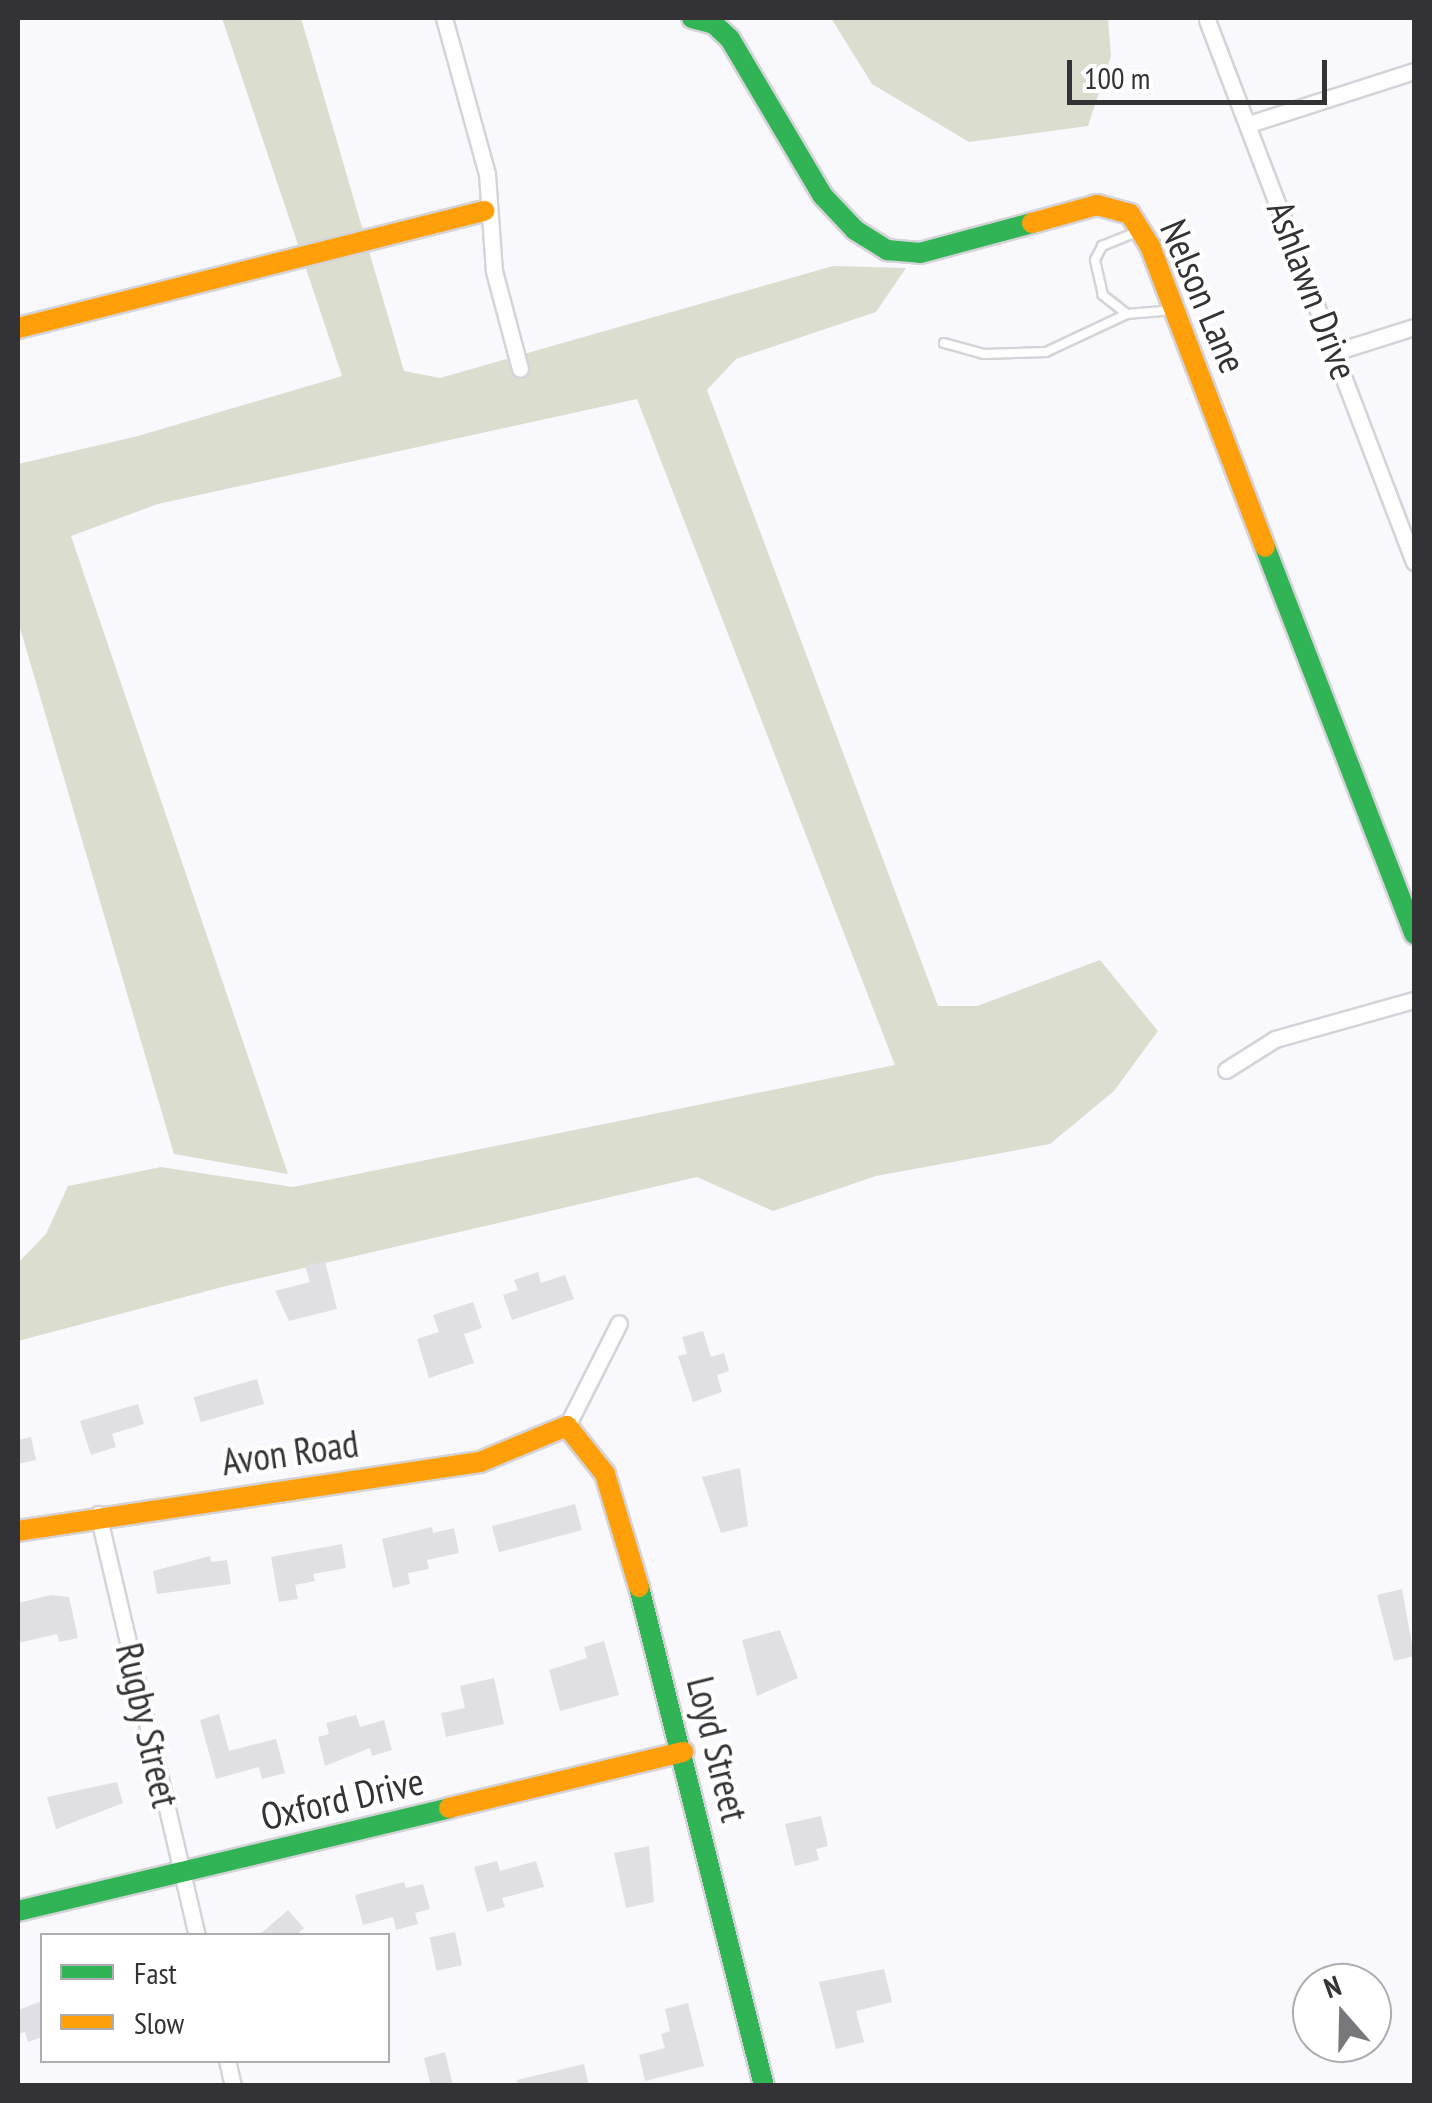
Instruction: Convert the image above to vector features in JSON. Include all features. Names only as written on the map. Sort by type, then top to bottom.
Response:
[{"type":"street","points":[[444,18],[487,174],[485,211],[520,369]]},
{"type":"street","name":"Nelson Lane","points":[[692,18],[714,24],[730,38],[823,196],[854,230],[887,250],[920,254],[1096,205],[1119,207],[1142,230],[1414,934]]},
{"type":"street","name":"Ashlawn Drive","points":[[1207,20],[1338,351],[1414,562]]},
{"type":"street","points":[[1249,124],[1414,71]]},
{"type":"street","points":[[18,328],[485,211]]},
{"type":"street","points":[[1338,351],[1414,327]]},
{"type":"street","points":[[1226,1070],[1274,1040],[1414,1000]]},
{"type":"street","points":[[574,1432],[620,1323]]},
{"type":"street","name":"Avon Road","points":[[18,1531],[98,1514],[480,1462],[574,1432]]},
{"type":"street","name":"Loyd Street","points":[[574,1432],[621,1517],[684,1752],[764,2086]]},
{"type":"street","name":"Rugby Street","points":[[98,1514],[197,1933]]},
{"type":"street","name":"Oxford Drive","points":[[18,1911],[684,1752]]},
{"type":"lane","points":[[1127,314],[1103,295],[1095,260],[1102,246],[1142,230]]},
{"type":"lane","points":[[944,343],[984,354],[1046,352],[1127,314],[1175,310]]},
{"type":"shaded area","points":[[222,18],[301,18],[404,371],[440,378],[833,266],[906,268],[876,312],[736,359],[707,390],[938,1006],[977,1006],[1100,960],[1158,1031],[1114,1091],[1050,1144],[876,1176],[773,1211],[697,1177],[226,1286],[18,1341],[18,1263],[46,1234],[68,1186],[161,1167],[293,1187],[895,1065],[637,399],[158,504],[71,536],[288,1174],[174,1154],[18,621],[18,464],[138,436],[342,376]]},
{"type":"shaded area","points":[[831,18],[1108,18],[1111,56],[1088,126],[969,142],[872,84]]},
{"type":"building","points":[[325,1261],[337,1309],[289,1321],[275,1291],[310,1282],[305,1266]]},
{"type":"building","points":[[538,1272],[541,1283],[565,1275],[574,1299],[512,1320],[503,1295],[518,1290],[514,1280]]},
{"type":"building","points":[[473,1302],[482,1328],[464,1334],[474,1363],[429,1378],[417,1339],[439,1332],[433,1315]]},
{"type":"building","points":[[703,1331],[711,1357],[724,1353],[729,1371],[717,1375],[722,1392],[693,1402],[678,1356],[687,1354],[682,1337]]},
{"type":"building","points":[[257,1379],[264,1404],[201,1422],[194,1397]]},
{"type":"building","points":[[138,1404],[144,1424],[112,1434],[116,1447],[91,1455],[80,1421]]},
{"type":"building","points":[[31,1437],[36,1460],[18,1464],[18,1440]]},
{"type":"building","points":[[740,1468],[748,1526],[721,1533],[702,1477]]},
{"type":"building","points":[[575,1504],[582,1530],[499,1552],[492,1526]]},
{"type":"building","points":[[432,1527],[433,1533],[454,1528],[459,1553],[427,1560],[429,1569],[408,1573],[410,1584],[393,1588],[382,1539]]},
{"type":"building","points":[[342,1544],[346,1568],[313,1574],[315,1581],[295,1585],[298,1599],[279,1602],[271,1557]]},
{"type":"building","points":[[210,1556],[211,1562],[227,1560],[231,1584],[157,1594],[153,1571]]},
{"type":"building","points":[[1402,1589],[1414,1656],[1394,1661],[1377,1595]]},
{"type":"building","points":[[51,1595],[69,1597],[78,1638],[59,1642],[57,1634],[18,1643],[18,1603]]},
{"type":"building","points":[[780,1630],[798,1678],[757,1696],[742,1640]]},
{"type":"building","points":[[604,1641],[619,1695],[560,1711],[549,1670],[587,1658],[584,1647]]},
{"type":"building","points":[[494,1678],[504,1724],[446,1737],[441,1713],[465,1708],[460,1686]]},
{"type":"building","points":[[219,1714],[229,1751],[276,1739],[285,1773],[262,1779],[259,1767],[216,1779],[200,1720]]},
{"type":"building","points":[[356,1715],[360,1727],[384,1720],[392,1750],[372,1756],[370,1748],[325,1766],[318,1737],[329,1734],[326,1723]]},
{"type":"building","points":[[117,1782],[123,1803],[56,1829],[47,1797]]},
{"type":"building","points":[[821,1816],[828,1846],[816,1849],[819,1860],[795,1866],[785,1824]]},
{"type":"building","points":[[649,1846],[654,1902],[626,1908],[614,1853]]},
{"type":"building","points":[[497,1861],[500,1871],[536,1861],[544,1887],[502,1898],[505,1907],[487,1912],[474,1867]]},
{"type":"building","points":[[404,1882],[406,1888],[423,1884],[430,1909],[415,1913],[418,1924],[396,1930],[393,1917],[363,1925],[355,1895]]},
{"type":"building","points":[[288,1910],[304,1928],[298,1933],[261,1933]]},
{"type":"building","points":[[455,1932],[462,1965],[437,1971],[430,1937]]},
{"type":"building","points":[[884,1969],[892,2002],[856,2011],[864,2042],[836,2049],[819,1982]]},
{"type":"building","points":[[40,2002],[40,2038],[28,2042],[25,2032],[18,2034],[18,2010]]},
{"type":"building","points":[[688,2003],[704,2066],[645,2081],[639,2055],[665,2048],[661,2034],[670,2031],[665,2009]]},
{"type":"building","points":[[445,2052],[453,2086],[431,2086],[424,2058]]},
{"type":"building","points":[[584,2064],[589,2086],[518,2086],[517,2080]]},
{"type":"traffic: fast","points":[[692,18],[714,24],[730,39],[823,196],[855,230],[887,250],[920,253],[1032,223]]},
{"type":"traffic: fast","points":[[1265,547],[1414,934]]},
{"type":"traffic: fast","points":[[639,1587],[764,2086]]},
{"type":"traffic: fast","points":[[18,1911],[449,1808]]},
{"type":"traffic: slow","points":[[1032,223],[1097,205],[1130,214],[1150,246],[1265,547]]},
{"type":"traffic: slow","points":[[18,328],[485,211]]},
{"type":"traffic: slow","points":[[18,1531],[480,1462],[567,1426],[605,1474],[639,1587]]},
{"type":"traffic: slow","points":[[449,1808],[683,1752]]}]
